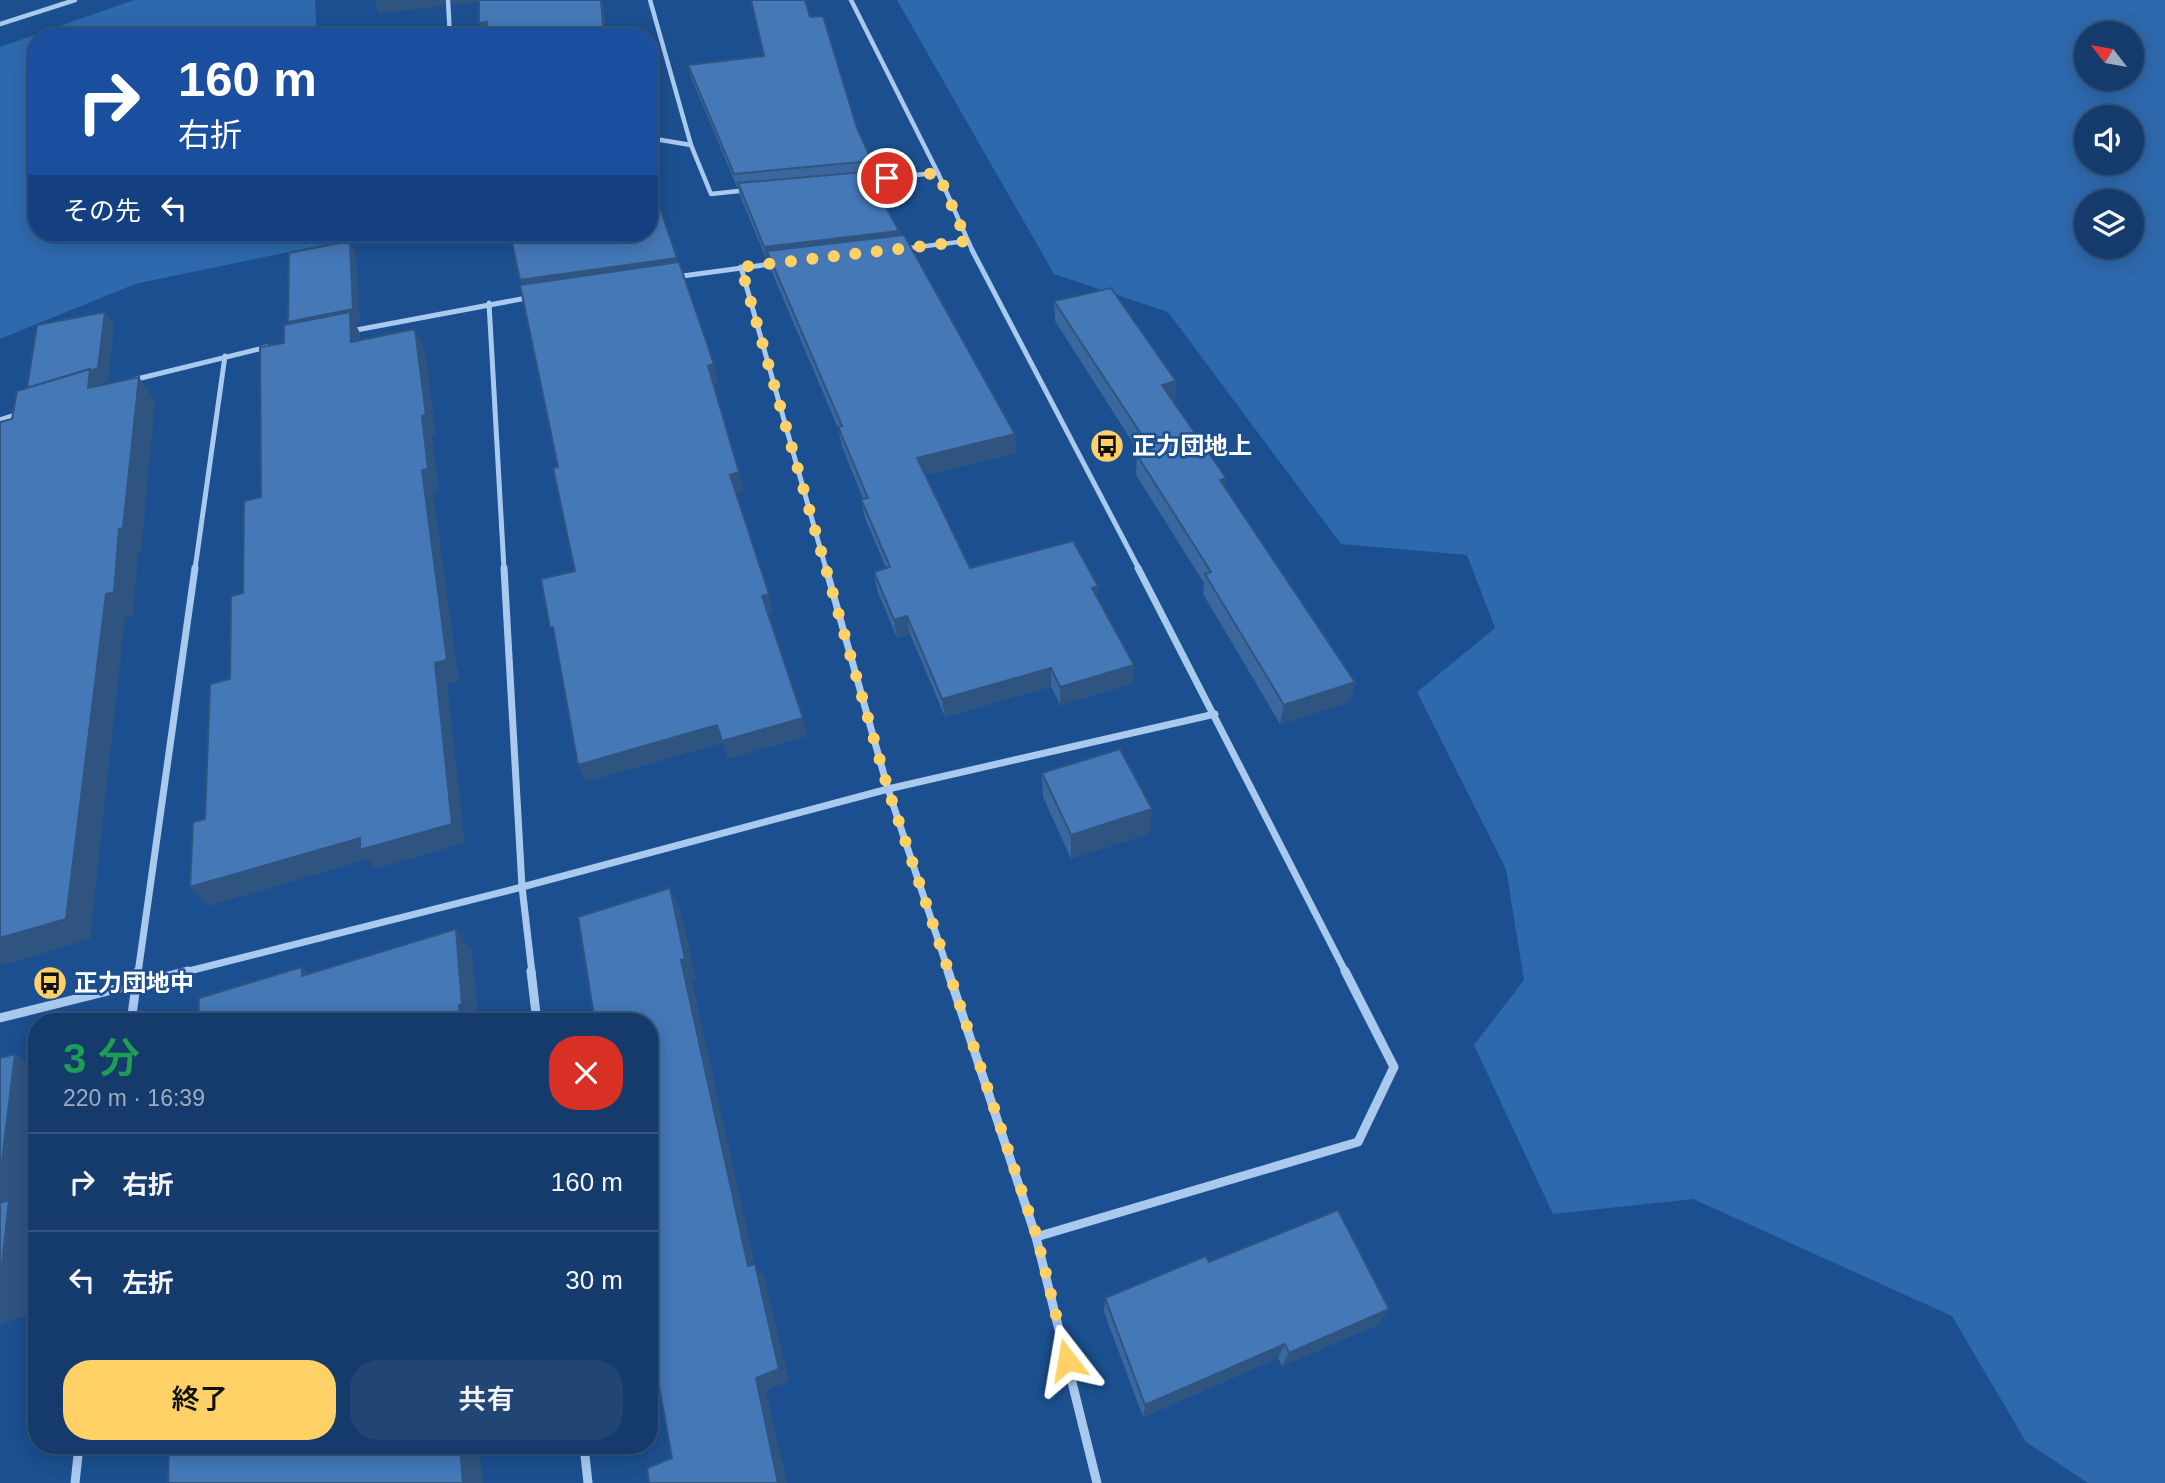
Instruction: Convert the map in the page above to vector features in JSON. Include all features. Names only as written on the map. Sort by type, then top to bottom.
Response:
[{"type":"street","points":[[0,24],[75,0]]},
{"type":"street","points":[[448,0],[450,28]]},
{"type":"street","points":[[650,0],[658,28]]},
{"type":"street","points":[[851,0],[938,173],[967,241],[1215,714],[1394,1067],[1357,1142],[1037,1237]]},
{"type":"street","points":[[658,28],[691,145],[710,194],[751,190]]},
{"type":"street","points":[[658,140],[691,145]]},
{"type":"street","points":[[858,180],[938,173]]},
{"type":"street","points":[[887,250],[967,241]]},
{"type":"street","points":[[662,279],[781,263]]},
{"type":"street","points":[[741,267],[888,789],[1037,1237],[1097,1483]]},
{"type":"street","points":[[344,332],[489,303],[542,296]]},
{"type":"street","points":[[489,303],[522,887],[536,1013]]},
{"type":"street","points":[[122,382],[277,345]]},
{"type":"street","points":[[132,1013],[225,356]]},
{"type":"street","points":[[0,420],[24,412]]},
{"type":"street","points":[[0,1018],[522,887],[888,789],[1215,714]]},
{"type":"street","points":[[75,1483],[78,1454]]},
{"type":"street","points":[[584,1454],[588,1483]]},
{"type":"shaded area","points":[[134,0],[315,0],[317,28],[54,28]]},
{"type":"shaded area","points":[[897,0],[2165,0],[2165,1483],[2088,1483],[2026,1442],[1952,1316],[1693,1199],[1553,1214],[1474,1045],[1524,980],[1506,869],[1417,692],[1495,628],[1467,555],[1341,544],[1168,312],[1054,274]]},
{"type":"shaded area","points":[[28,37],[28,242],[337,242],[135,284],[0,339],[0,47]]},
{"type":"building","points":[[479,0],[601,0],[603,28],[487,28],[487,22],[479,23]]},
{"type":"building","points":[[751,0],[805,0],[810,17],[823,16],[857,128],[872,161],[734,174],[688,65],[764,56]]},
{"type":"building","points":[[875,171],[879,188],[877,190],[899,231],[764,247],[738,183]]},
{"type":"building","points":[[658,202],[677,258],[520,280],[512,242],[658,242]]},
{"type":"building","points":[[904,235],[1015,434],[917,458],[970,568],[1073,541],[1098,586],[1092,588],[1134,665],[1060,687],[1051,668],[942,699],[907,616],[894,620],[874,572],[890,567],[861,499],[868,498],[838,427],[842,426],[767,251]]},
{"type":"building","points":[[350,242],[353,309],[288,322],[289,253]]},
{"type":"building","points":[[679,262],[714,364],[708,366],[739,472],[730,475],[769,594],[762,596],[803,718],[722,741],[717,725],[578,765],[553,627],[550,628],[541,579],[575,571],[553,468],[558,467],[520,285]]},
{"type":"building","points":[[1111,288],[1176,381],[1162,385],[1226,478],[1220,480],[1355,682],[1284,705],[1205,574],[1211,572],[1137,455],[1152,451],[1054,301]]},
{"type":"building","points":[[105,312],[98,368],[27,388],[37,325]]},
{"type":"building","points":[[350,312],[351,342],[415,329],[426,415],[422,416],[428,469],[422,470],[447,660],[435,663],[452,824],[360,850],[360,838],[190,887],[193,822],[205,819],[210,684],[230,679],[231,596],[243,593],[244,501],[261,497],[260,347],[284,343],[284,325]]},
{"type":"building","points":[[90,369],[88,388],[139,377],[123,528],[119,529],[114,592],[106,594],[66,919],[0,938],[0,422],[12,419],[17,391]]},
{"type":"building","points":[[1120,749],[1152,809],[1071,835],[1042,773]]},
{"type":"building","points":[[670,888],[685,959],[681,960],[748,1266],[755,1264],[779,1369],[756,1378],[778,1483],[649,1483],[647,1468],[672,1458],[658,1380],[658,1013],[594,1013],[578,917]]},
{"type":"building","points":[[456,929],[462,1004],[459,1005],[460,1013],[198,1013],[199,998],[302,967],[302,976]]},
{"type":"building","points":[[15,1054],[0,1177],[0,1058]]},
{"type":"building","points":[[9,1200],[0,1283],[0,1203]]},
{"type":"building","points":[[1338,1210],[1389,1309],[1289,1353],[1285,1344],[1145,1405],[1105,1298],[1206,1256],[1209,1262]]},
{"type":"building","points":[[169,1454],[461,1454],[463,1483],[168,1483]]},
{"type":"place","name":"正力団地上","points":[[1107,446]]},
{"type":"place","name":"正力団地中","points":[[50,983]]},
{"type":"route","points":[[887,178],[938,173],[967,241],[741,267],[888,789],[1037,1237],[1067,1360]]}]
